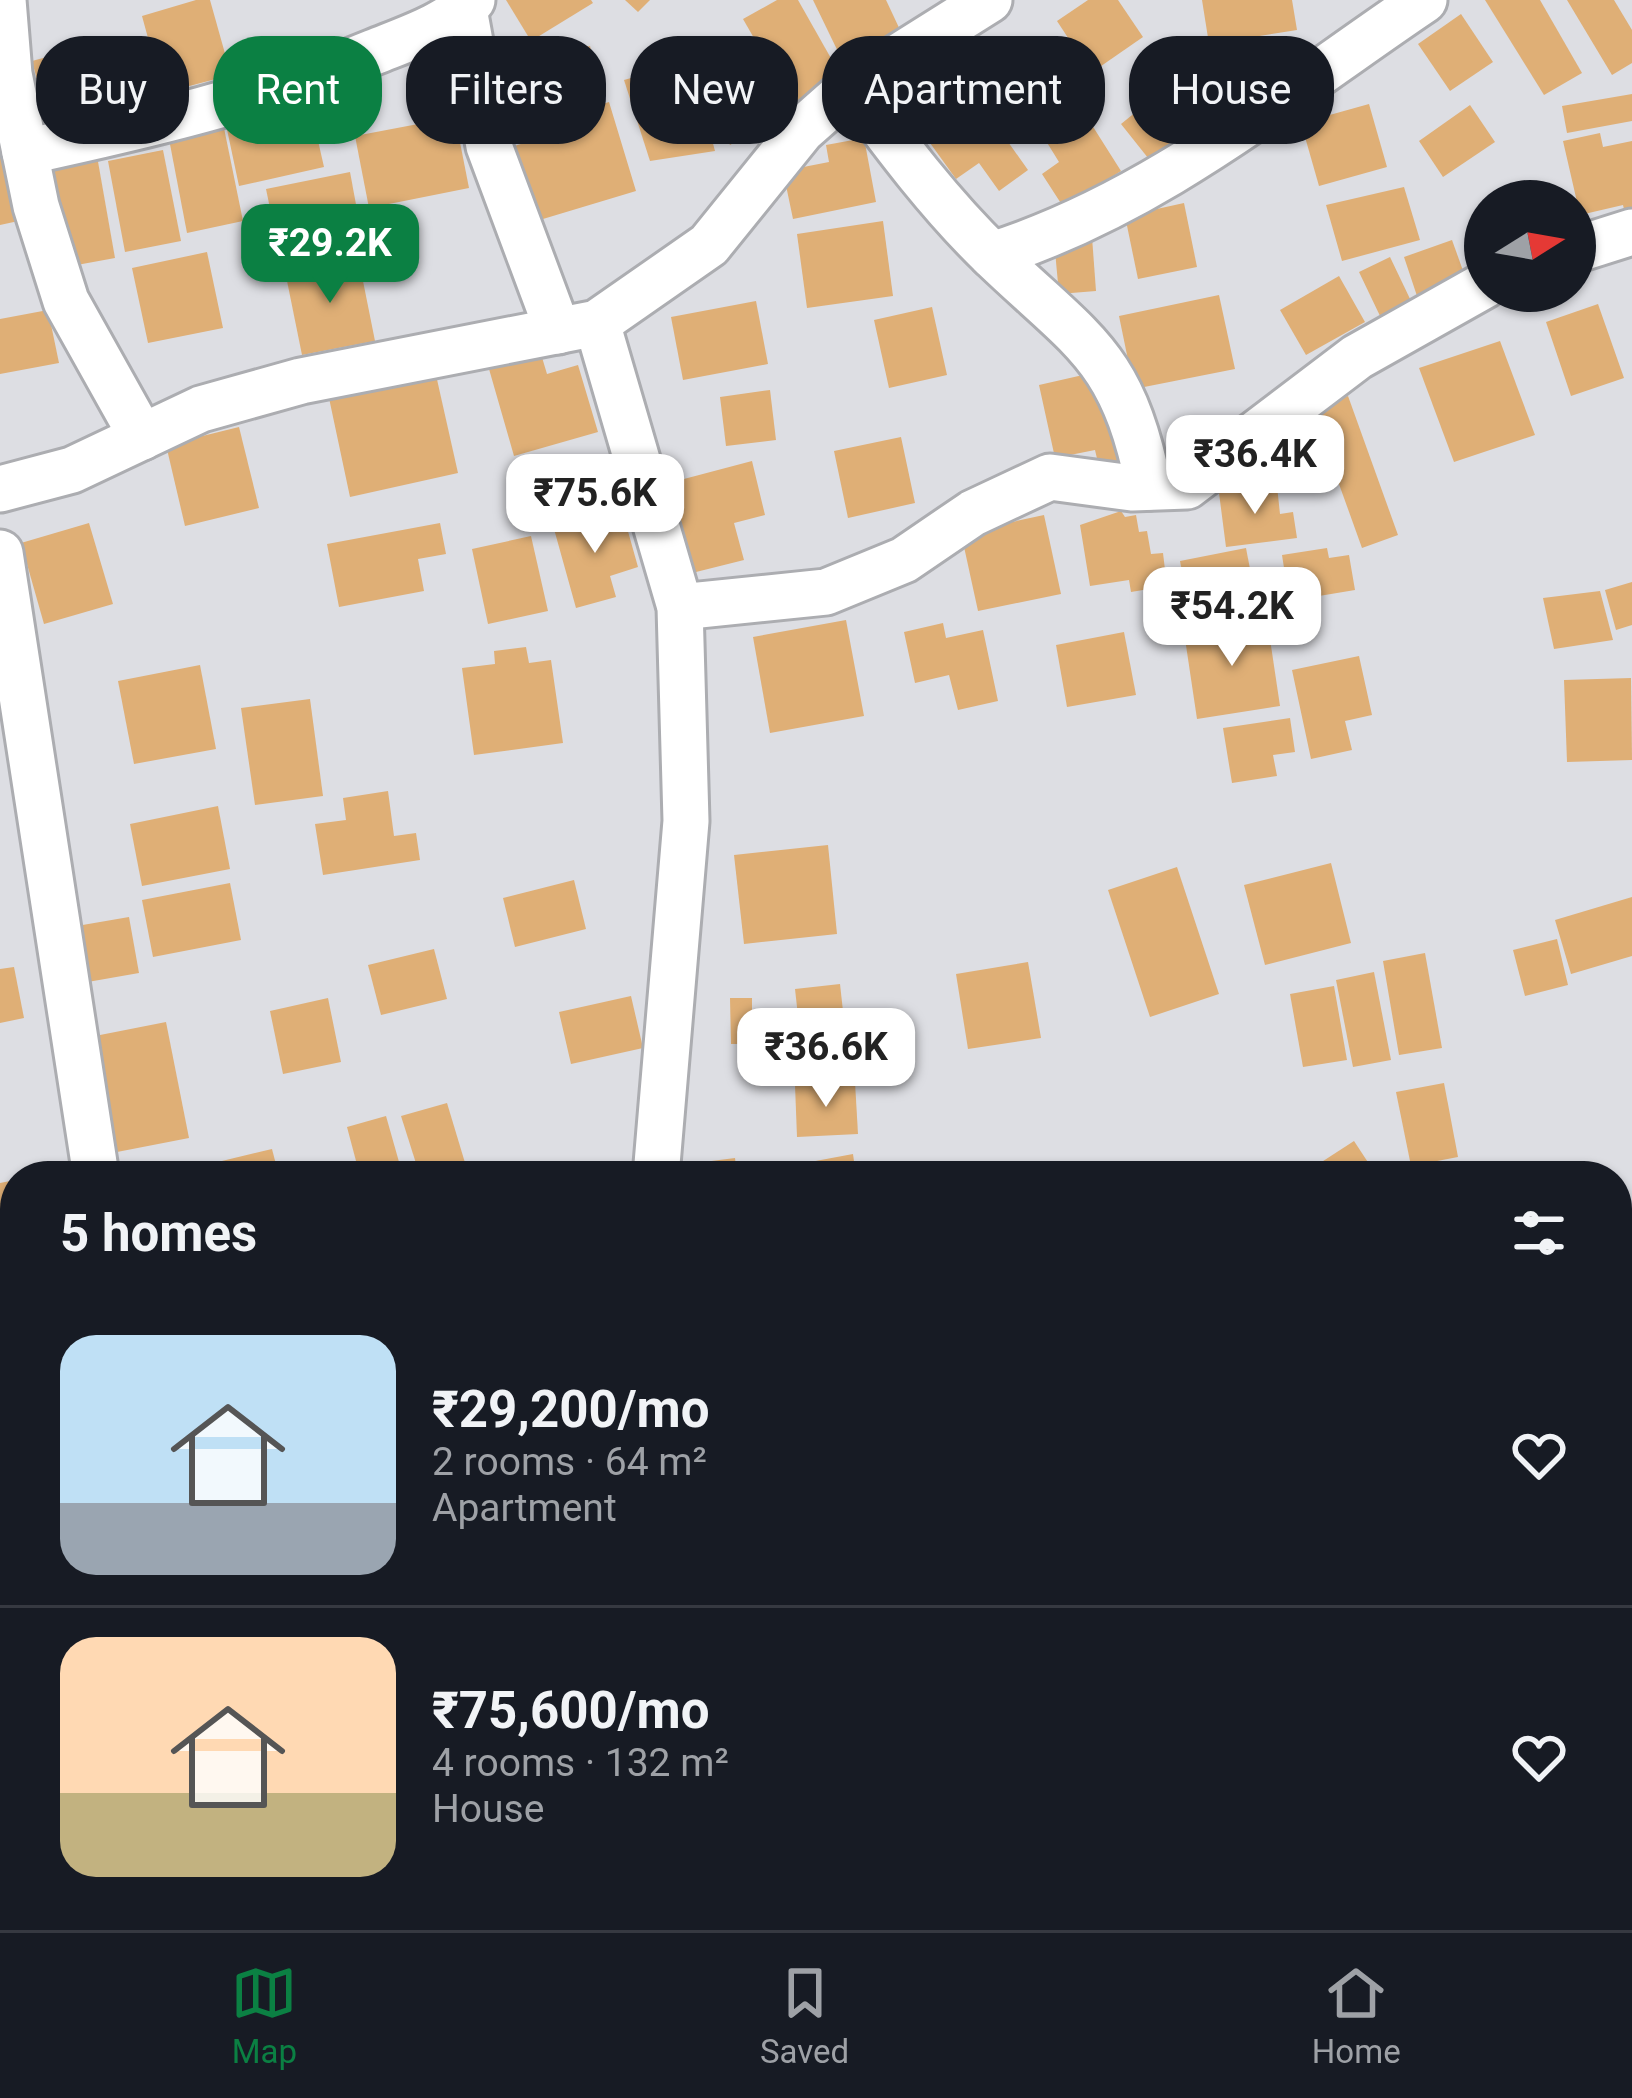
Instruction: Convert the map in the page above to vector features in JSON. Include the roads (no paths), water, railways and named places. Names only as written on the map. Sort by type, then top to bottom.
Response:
[{"type":"street","points":[[3,0],[9,74],[25,152],[66,301],[109,368],[142,437]]},
{"type":"street","points":[[931,36],[988,0]]},
{"type":"street","points":[[992,255],[1152,187],[1226,142],[1424,0]]},
{"type":"street","points":[[25,152],[231,104],[360,58],[468,4],[489,146],[578,327],[680,607],[686,821],[657,1161]]},
{"type":"street","points":[[0,489],[72,470],[201,410],[301,381],[578,327],[709,245],[801,131],[822,112]]},
{"type":"street","points":[[895,144],[992,255],[1107,365],[1136,421],[1149,488]]},
{"type":"street","points":[[1596,243],[1632,232]]},
{"type":"street","points":[[680,607],[826,592],[904,560],[973,513],[1050,477],[1149,488],[1187,486],[1357,357],[1464,297]]},
{"type":"street","points":[[0,553],[94,1161]]}]
